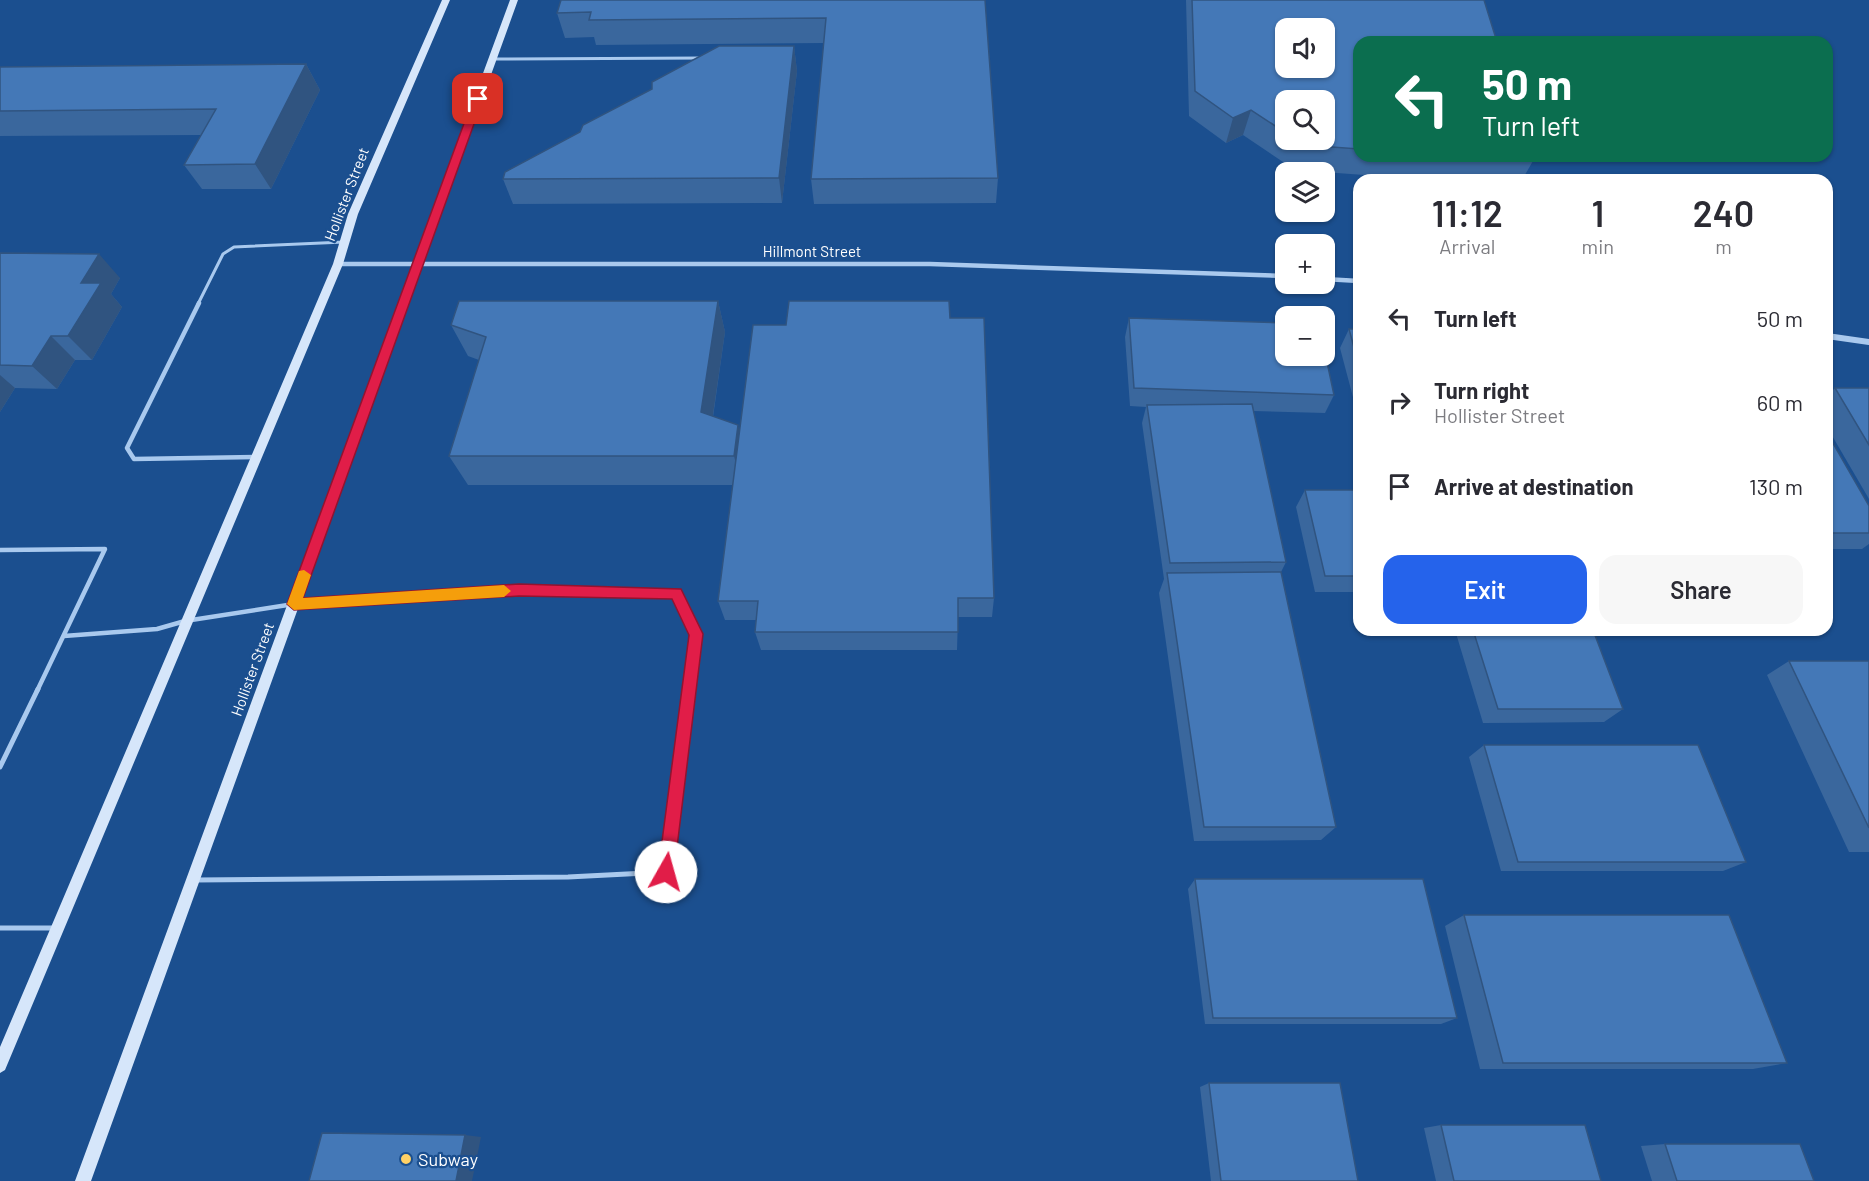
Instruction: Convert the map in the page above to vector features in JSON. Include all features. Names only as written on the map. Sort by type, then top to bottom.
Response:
[{"type":"main road","name":"Hollister Street","points":[[0,1065],[185,621],[338,264],[353,214],[446,0]]},
{"type":"main road","name":"Hollister Street","points":[[83,1181],[514,0]]},
{"type":"street","name":"Hillmont Street","points":[[338,264],[957,263],[1164,269],[1275,275]]},
{"type":"street","points":[[1335,280],[1353,281]]},
{"type":"street","points":[[1833,337],[1869,342]]},
{"type":"lane","points":[[493,58],[713,58]]},
{"type":"lane","points":[[255,457],[134,459],[127,448],[223,254],[234,247],[344,242]]},
{"type":"lane","points":[[0,550],[105,549],[0,767]]},
{"type":"lane","points":[[64,636],[157,629],[185,621],[294,604],[519,590],[676,593],[696,634],[666,872],[568,877],[193,880]]},
{"type":"lane","points":[[0,928],[58,927]]},
{"type":"building","points":[[561,0],[985,0],[998,178],[811,179],[826,18],[589,20],[591,12],[557,13]]},
{"type":"building","points":[[1192,0],[1484,0],[1495,36],[1353,36],[1353,149],[1335,147],[1335,90],[1275,90],[1275,126],[1251,110],[1233,118],[1195,91]]},
{"type":"building","points":[[719,46],[794,46],[779,178],[503,179],[505,172],[580,132],[583,125],[652,89],[652,82]]},
{"type":"building","points":[[306,64],[255,164],[184,165],[216,109],[0,111],[0,67]]},
{"type":"building","points":[[0,253],[99,254],[81,283],[101,283],[68,336],[51,336],[32,366],[0,365]]},
{"type":"building","points":[[459,301],[718,301],[701,412],[738,425],[734,456],[449,456],[486,337],[451,325]]},
{"type":"building","points":[[789,301],[949,301],[950,318],[984,318],[994,598],[958,598],[958,632],[755,632],[758,601],[718,601],[753,325],[786,325]]},
{"type":"building","points":[[1129,318],[1275,323],[1275,366],[1328,366],[1334,395],[1134,388]]},
{"type":"building","points":[[1349,329],[1353,329],[1353,344]]},
{"type":"building","points":[[1835,388],[1869,388],[1869,445]]},
{"type":"building","points":[[1252,404],[1286,562],[1170,563],[1147,405]]},
{"type":"building","points":[[1833,443],[1869,506],[1869,533],[1833,533]]},
{"type":"building","points":[[1305,490],[1353,490],[1353,576],[1325,576]]},
{"type":"building","points":[[1281,572],[1336,827],[1204,827],[1167,573]]},
{"type":"building","points":[[1475,636],[1595,636],[1623,709],[1498,709]]},
{"type":"building","points":[[1789,661],[1869,661],[1869,828]]},
{"type":"building","points":[[1484,745],[1698,745],[1746,862],[1518,862]]},
{"type":"building","points":[[1195,879],[1423,879],[1457,1018],[1213,1018]]},
{"type":"building","points":[[1464,915],[1729,915],[1787,1063],[1503,1063]]},
{"type":"building","points":[[1209,1083],[1340,1083],[1358,1181],[1221,1181]]},
{"type":"building","points":[[1441,1125],[1585,1125],[1601,1181],[1454,1181]]},
{"type":"building","name":"Subway","points":[[322,1133],[465,1135],[456,1181],[309,1181]]},
{"type":"building","points":[[1665,1144],[1800,1144],[1814,1181],[1677,1181]]},
{"type":"slow traffic","points":[[304,575],[294,604],[504,591]]},
{"type":"place","name":"Subway","points":[[406,1159]]},
{"type":"route","points":[[478,99],[294,604],[519,590],[676,593],[696,634],[666,872]]}]
